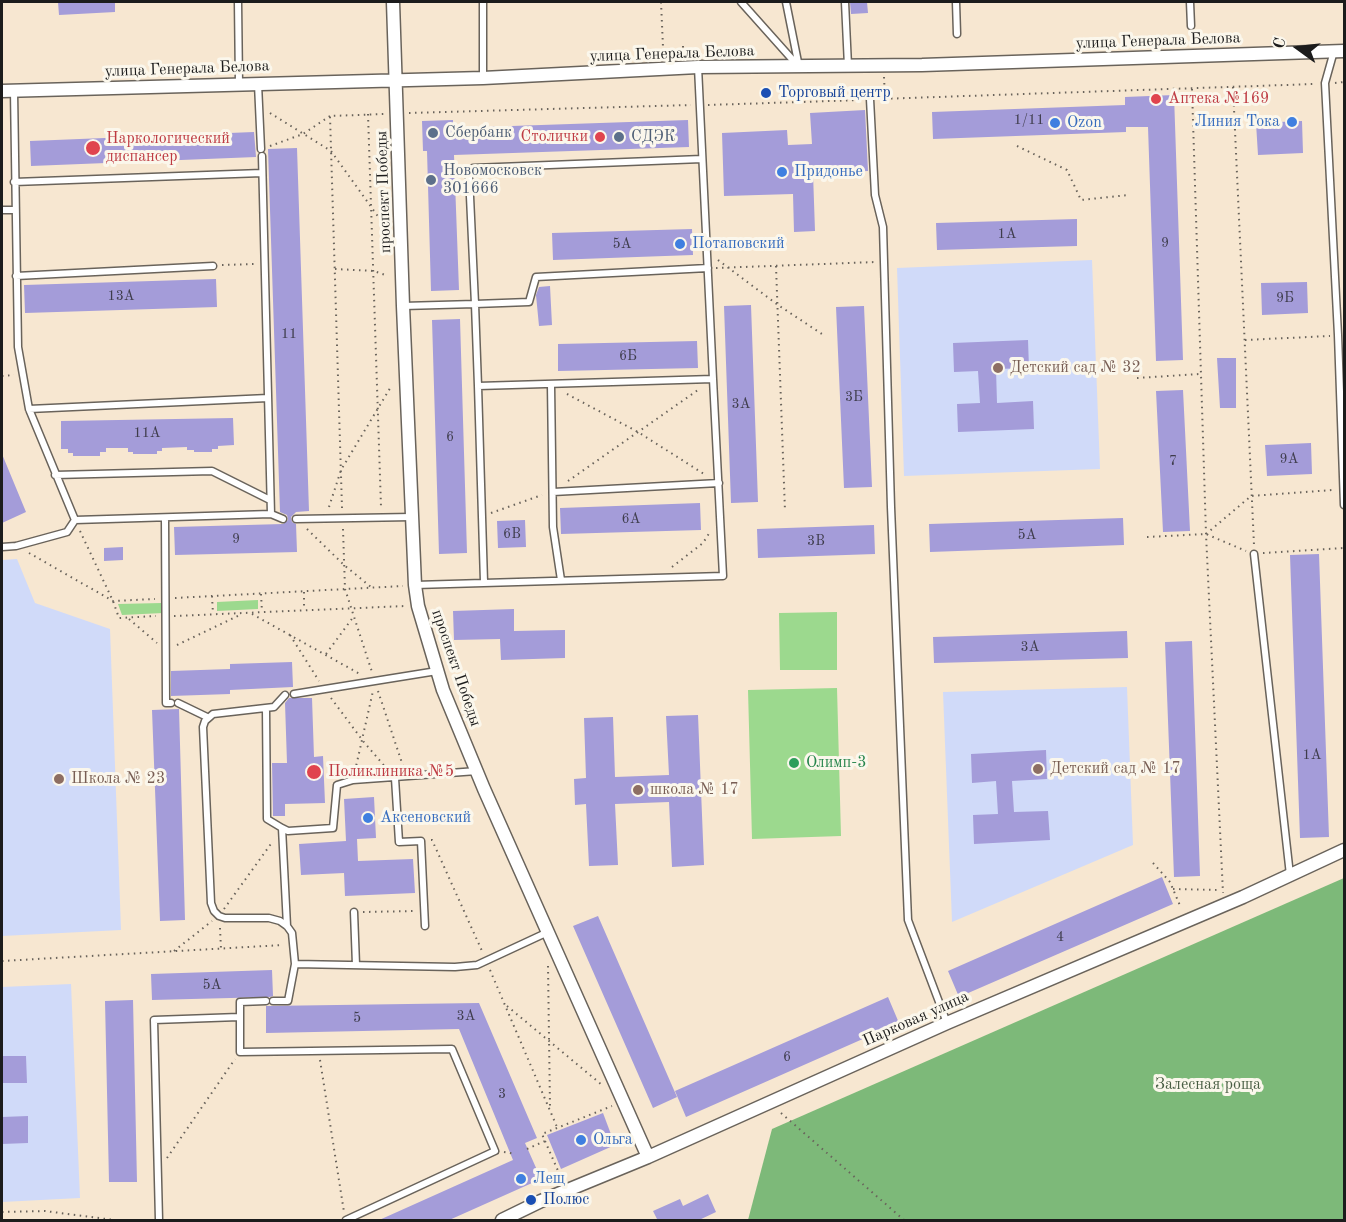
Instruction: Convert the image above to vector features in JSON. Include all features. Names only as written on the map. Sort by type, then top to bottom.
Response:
[{"type":"street","name":"проспект Победы","points":[[393,2],[403,306],[415,585],[418,606],[437,671],[477,771],[648,1157]]},
{"type":"street","name":"улица Генерала Белова","points":[[8,90],[483,78],[698,67],[799,68],[1339,51]]},
{"type":"street","name":"Парковая улица","points":[[502,1221],[947,1023],[1229,903],[1344,850]]},
{"type":"lane","points":[[238,2],[239,84]]},
{"type":"lane","points":[[483,2],[483,78]]},
{"type":"lane","points":[[741,2],[799,68]]},
{"type":"lane","points":[[786,2],[799,68]]},
{"type":"lane","points":[[845,2],[848,66]]},
{"type":"lane","points":[[956,2],[957,34]]},
{"type":"lane","points":[[1190,2],[1191,26]]},
{"type":"lane","points":[[1339,51],[1325,83],[1344,505]]},
{"type":"lane","points":[[415,585],[723,576],[698,67]]},
{"type":"lane","points":[[258,83],[271,514]]},
{"type":"lane","points":[[8,90],[14,182],[18,347],[29,410],[75,520]]},
{"type":"lane","points":[[870,99],[874,195],[883,227],[891,507],[908,920],[947,1023]]},
{"type":"lane","points":[[484,582],[469,175],[473,168],[702,159]]},
{"type":"lane","points":[[14,182],[262,173]]},
{"type":"lane","points":[[2,210],[15,210]]},
{"type":"lane","points":[[16,276],[213,266]]},
{"type":"lane","points":[[403,306],[529,303],[536,277],[708,268]]},
{"type":"lane","points":[[478,386],[713,379]]},
{"type":"lane","points":[[551,385],[553,526],[561,580]]},
{"type":"lane","points":[[29,410],[268,399]]},
{"type":"lane","points":[[55,475],[212,471],[270,500]]},
{"type":"lane","points":[[553,492],[719,483]]},
{"type":"lane","points":[[75,520],[271,514],[283,519]]},
{"type":"lane","points":[[296,519],[412,517]]},
{"type":"lane","points":[[165,518],[166,703],[175,703],[207,717],[222,712],[266,710],[274,707],[285,695]]},
{"type":"lane","points":[[2,546],[16,546],[67,532],[75,520]]},
{"type":"lane","points":[[1254,554],[1290,876]]},
{"type":"lane","points":[[294,694],[325,691],[437,671]]},
{"type":"lane","points":[[266,710],[267,819],[288,831],[333,828],[337,785],[353,780],[477,771]]},
{"type":"lane","points":[[207,717],[203,727],[210,903],[219,916],[269,918],[280,921],[292,933],[295,964],[288,1001],[273,1001]]},
{"type":"lane","points":[[395,778],[399,842],[421,841],[424,926]]},
{"type":"lane","points":[[282,828],[287,926]]},
{"type":"lane","points":[[354,912],[356,965]]},
{"type":"lane","points":[[295,964],[477,965],[548,932]]},
{"type":"lane","points":[[266,1001],[240,1002],[240,1052],[452,1049],[495,1150],[346,1221]]},
{"type":"lane","points":[[159,1221],[154,1020],[239,1017]]},
{"type":"path","points":[[661,2],[663,47]]},
{"type":"path","points":[[884,65],[885,99]]},
{"type":"path","points":[[261,153],[303,134],[330,116],[1192,89],[1344,82]]},
{"type":"path","points":[[1233,87],[1254,554]]},
{"type":"path","points":[[1192,89],[1206,534],[1222,890],[1229,903]]},
{"type":"path","points":[[260,107],[331,151],[402,250]]},
{"type":"path","points":[[368,114],[382,518]]},
{"type":"path","points":[[330,116],[345,589],[407,777]]},
{"type":"path","points":[[1017,146],[1067,170],[1081,200],[1128,195]]},
{"type":"path","points":[[707,252],[825,336]]},
{"type":"path","points":[[708,268],[884,262]]},
{"type":"path","points":[[213,266],[264,264]]},
{"type":"path","points":[[777,266],[785,511]]},
{"type":"path","points":[[335,268],[374,271],[403,282]]},
{"type":"path","points":[[1245,340],[1338,335]]},
{"type":"path","points":[[1137,378],[1201,374]]},
{"type":"path","points":[[482,516],[553,492],[713,379]]},
{"type":"path","points":[[325,519],[341,470],[394,382]]},
{"type":"path","points":[[551,385],[638,432],[719,483]]},
{"type":"path","points":[[1206,534],[1251,496],[1344,490]]},
{"type":"path","points":[[658,578],[703,543],[721,515]]},
{"type":"path","points":[[296,519],[372,588]]},
{"type":"path","points":[[75,520],[119,618],[418,606]]},
{"type":"path","points":[[1146,537],[1206,534],[1254,554],[1344,548]]},
{"type":"path","points":[[16,546],[113,601],[415,585]]},
{"type":"path","points":[[304,591],[304,610]]},
{"type":"path","points":[[261,593],[262,612]]},
{"type":"path","points":[[212,596],[213,614]]},
{"type":"path","points":[[250,612],[375,682]]},
{"type":"path","points":[[128,618],[165,650],[244,613]]},
{"type":"path","points":[[326,654],[354,616]]},
{"type":"path","points":[[290,635],[325,691],[395,778]]},
{"type":"path","points":[[353,780],[375,682]]},
{"type":"path","points":[[174,951],[219,916],[282,828]]},
{"type":"path","points":[[421,841],[432,840],[557,1128]]},
{"type":"path","points":[[1153,863],[1170,882],[1186,920]]},
{"type":"path","points":[[1173,890],[1222,890]]},
{"type":"path","points":[[354,912],[424,910]]},
{"type":"path","points":[[219,916],[221,949]]},
{"type":"path","points":[[2,961],[293,944]]},
{"type":"path","points":[[548,965],[550,1110]]},
{"type":"path","points":[[505,1004],[604,1087]]},
{"type":"path","points":[[318,1051],[346,1221]]},
{"type":"path","points":[[158,1172],[240,1052]]},
{"type":"path","points":[[567,1191],[542,1134],[623,1102]]},
{"type":"path","points":[[770,1103],[904,1221]]},
{"type":"path","points":[[527,1149],[545,1141]]},
{"type":"path","points":[[2,1212],[45,1211],[114,1221]]},
{"type":"shaded area","name":"Детский сад № 32","points":[[1092,260],[1100,469],[904,476],[897,268]]},
{"type":"shaded area","name":"Школа № 23","points":[[17,559],[35,603],[110,629],[121,930],[2,936],[2,560]]},
{"type":"shaded area","name":"Детский сад № 17","points":[[1127,687],[1133,845],[952,922],[943,692]]},
{"type":"shaded area","points":[[71,984],[80,1198],[2,1202],[2,987]]},
{"type":"green space","points":[[258,600],[258,609],[217,611],[217,602]]},
{"type":"green space","points":[[162,603],[163,613],[122,615],[118,604]]},
{"type":"green space","points":[[837,612],[837,670],[780,670],[779,613]]},
{"type":"green space","name":"Олимп-3","points":[[837,688],[841,836],[752,839],[748,690]]},
{"type":"green space","name":"Залесная роща","points":[[1344,878],[1344,1220],[748,1220],[772,1129]]},
{"type":"building","points":[[58,2],[115,2],[115,12],[59,15]]},
{"type":"building","points":[[850,2],[867,2],[868,13],[851,14]]},
{"type":"building","points":[[1174,95],[1183,360],[1156,361],[1148,127],[1126,127],[1126,132],[933,139],[932,112],[1125,105],[1125,97]]},
{"type":"building","name":"Придонье","points":[[865,110],[868,171],[813,173],[815,231],[794,232],[793,194],[724,196],[722,133],[787,130],[788,145],[812,144],[810,113]]},
{"type":"building","points":[[453,120],[453,128],[688,120],[689,147],[454,155],[459,290],[431,291],[427,151],[423,151],[422,121]]},
{"type":"building","points":[[1302,121],[1303,153],[1258,155],[1256,123]]},
{"type":"building","points":[[254,132],[256,157],[31,166],[30,141]]},
{"type":"building","points":[[297,148],[309,511],[296,512],[291,517],[292,522],[296,524],[297,552],[175,555],[174,527],[283,524],[288,520],[287,515],[280,512],[268,149]]},
{"type":"building","points":[[1077,219],[1077,246],[937,250],[936,223]]},
{"type":"building","points":[[692,229],[693,255],[553,260],[552,233]]},
{"type":"building","points":[[216,279],[217,307],[25,313],[24,285]]},
{"type":"building","points":[[1307,282],[1308,313],[1262,315],[1261,283]]},
{"type":"building","points":[[550,286],[552,325],[539,326],[536,295],[539,287]]},
{"type":"building","points":[[751,305],[758,502],[731,503],[724,306]]},
{"type":"building","points":[[864,306],[872,487],[844,488],[836,307]]},
{"type":"building","points":[[460,319],[467,553],[439,554],[432,320]]},
{"type":"building","points":[[1028,340],[1029,368],[996,369],[997,403],[1033,401],[1034,429],[958,432],[957,404],[980,403],[978,371],[954,372],[953,343]]},
{"type":"building","points":[[697,341],[698,368],[558,371],[558,344]]},
{"type":"building","points":[[1217,358],[1236,358],[1236,408],[1220,408]]},
{"type":"building","points":[[1183,390],[1190,531],[1163,532],[1156,391]]},
{"type":"building","points":[[233,418],[234,445],[218,446],[218,449],[212,449],[212,452],[194,452],[194,450],[187,450],[187,447],[162,448],[162,451],[157,451],[157,454],[133,454],[133,452],[128,452],[128,448],[106,448],[106,452],[100,452],[100,456],[73,456],[73,453],[68,453],[68,449],[61,449],[61,421]]},
{"type":"building","points":[[1311,443],[1312,474],[1267,476],[1265,445]]},
{"type":"building","points":[[2,454],[26,512],[2,523]]},
{"type":"building","points":[[700,503],[701,530],[561,534],[560,508]]},
{"type":"building","points":[[1123,518],[1124,545],[930,552],[929,524]]},
{"type":"building","points":[[525,520],[526,547],[498,548],[497,521]]},
{"type":"building","points":[[874,525],[875,554],[758,558],[757,529]]},
{"type":"building","points":[[123,547],[123,560],[104,561],[104,548]]},
{"type":"building","points":[[1319,554],[1329,837],[1300,838],[1290,555]]},
{"type":"building","points":[[514,609],[514,631],[565,630],[565,658],[501,660],[500,639],[454,640],[453,611]]},
{"type":"building","points":[[1127,631],[1128,658],[934,663],[933,637]]},
{"type":"building","points":[[1192,641],[1200,876],[1174,877],[1165,642]]},
{"type":"building","points":[[292,662],[293,687],[230,690],[230,694],[171,696],[171,671],[230,669],[230,664]]},
{"type":"building","points":[[289,698],[312,698],[314,757],[323,756],[325,803],[285,804],[285,816],[273,816],[272,763],[287,763],[285,703]]},
{"type":"building","points":[[179,709],[185,920],[160,921],[152,710]]},
{"type":"building","name":"школа № 17","points":[[698,715],[704,865],[672,867],[669,802],[615,804],[618,865],[589,866],[586,804],[575,805],[574,779],[586,778],[584,718],[613,717],[615,777],[669,775],[666,716]]},
{"type":"building","points":[[1046,750],[1047,779],[1012,781],[1014,812],[1048,811],[1050,840],[974,844],[973,815],[998,814],[996,781],[972,783],[971,754]]},
{"type":"building","points":[[374,797],[376,838],[357,839],[358,861],[413,859],[415,893],[345,896],[344,873],[301,875],[299,844],[346,841],[344,799]]},
{"type":"building","points":[[1162,877],[1173,904],[959,997],[948,971]]},
{"type":"building","points":[[598,916],[677,1097],[653,1108],[573,926]]},
{"type":"building","points":[[272,970],[273,996],[270,997],[152,1000],[151,974]]},
{"type":"building","points":[[888,997],[899,1023],[686,1117],[675,1091]]},
{"type":"building","points":[[133,1000],[137,1182],[109,1182],[105,1001]]},
{"type":"building","points":[[479,1003],[537,1138],[525,1143],[541,1179],[447,1221],[377,1221],[513,1160],[459,1029],[266,1033],[266,1006]]},
{"type":"building","points":[[2,1056],[26,1056],[27,1083],[2,1083]]},
{"type":"building","name":"Ольга","points":[[603,1113],[615,1145],[561,1169],[547,1135]]},
{"type":"building","points":[[28,1116],[28,1143],[2,1144],[2,1117]]},
{"type":"building","points":[[708,1194],[716,1212],[697,1221],[658,1221],[653,1211],[680,1199],[683,1206]]},
{"type":"place","name":"Торговый центр","points":[[766,93]]},
{"type":"place","name":"Аптека №169","points":[[1156,99]]},
{"type":"place","name":"Линия Тока","points":[[1292,122]]},
{"type":"place","name":"Ozon","points":[[1055,123]]},
{"type":"place","name":"Сбербанк","points":[[433,133]]},
{"type":"place","name":"Столички","points":[[600,137]]},
{"type":"place","name":"СДЭК","points":[[619,137]]},
{"type":"place","name":"Наркологический диспансер","points":[[93,148]]},
{"type":"place","name":"Придонье","points":[[782,172]]},
{"type":"place","name":"Новомосковск 301666","points":[[431,180]]},
{"type":"place","name":"Потаповский","points":[[680,244]]},
{"type":"place","name":"Детский сад № 32","points":[[998,368]]},
{"type":"place","name":"Олимп-3","points":[[794,763]]},
{"type":"place","name":"Детский сад № 17","points":[[1038,769]]},
{"type":"place","name":"Поликлиника №5","points":[[314,772]]},
{"type":"place","name":"Школа № 23","points":[[59,779]]},
{"type":"place","name":"школа № 17","points":[[638,790]]},
{"type":"place","name":"Аксеновский","points":[[368,818]]},
{"type":"place","name":"Ольга","points":[[581,1140]]},
{"type":"place","name":"Лещ","points":[[521,1179]]},
{"type":"place","name":"Полюс","points":[[531,1200]]}]
